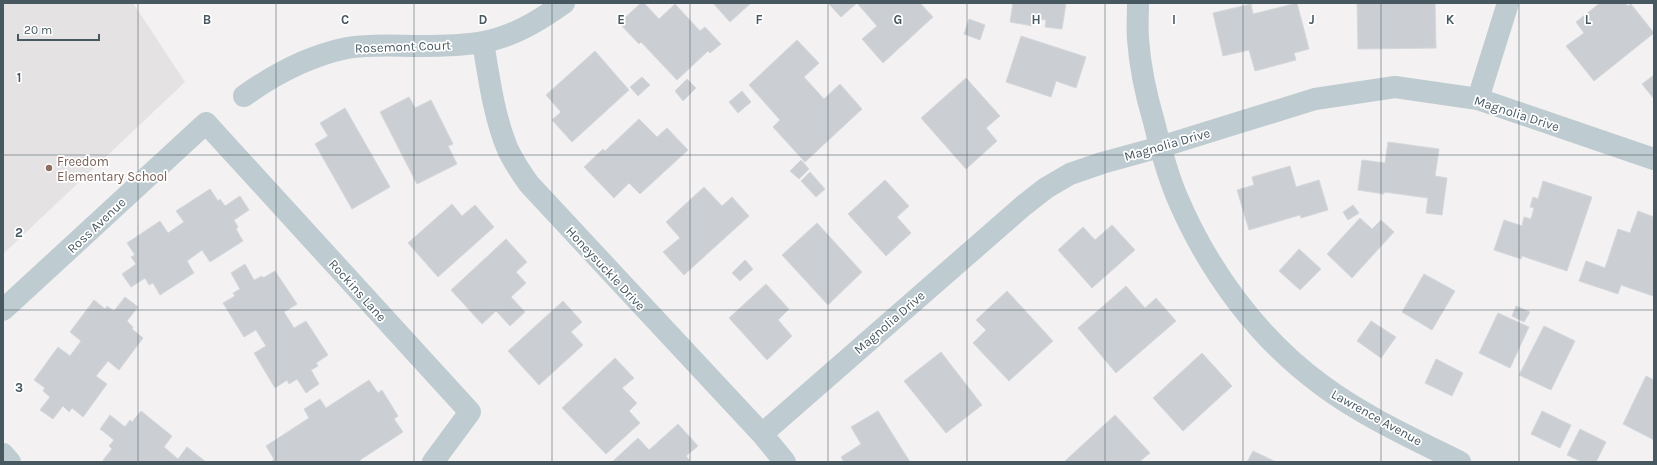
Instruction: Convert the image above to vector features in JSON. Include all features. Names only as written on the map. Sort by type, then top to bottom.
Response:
[{"type":"street","name":"Rosemont Court","points":[[244,96],[271,76],[324,53],[349,48],[379,45],[421,46],[483,42],[515,32],[546,16],[564,3]]},
{"type":"street","name":"Lawrence Avenue","points":[[1138,3],[1138,39],[1144,87],[1160,147],[1177,196],[1204,252],[1237,300],[1277,346],[1322,386],[1349,404],[1460,462]]},
{"type":"street","points":[[1478,99],[1508,3]]},
{"type":"street","name":"Honeysuckle Drive","points":[[483,42],[502,132],[514,161],[529,184],[762,434],[785,462]]},
{"type":"street","name":"Magnolia Drive","points":[[762,434],[1023,206],[1046,188],[1070,174],[1102,163],[1160,147],[1315,99],[1394,87],[1478,99],[1654,159]]},
{"type":"street","name":"Ross Avenue","points":[[3,310],[206,123]]},
{"type":"street","name":"Rockins Lane","points":[[206,123],[470,412],[433,462]]},
{"type":"street","points":[[3,454],[10,462]]},
{"type":"shaded area","name":"Freedom Elementary School","points":[[3,3],[133,3],[185,82],[3,254]]},
{"type":"building","points":[[641,3],[644,3],[659,19],[675,4],[700,31],[705,27],[721,44],[710,53],[708,51],[677,80],[641,42],[639,44],[619,23]]},
{"type":"building","points":[[713,3],[751,3],[730,22]]},
{"type":"building","points":[[828,3],[857,3],[841,17]]},
{"type":"building","points":[[857,3],[920,3],[933,17],[883,63],[862,39],[877,26]]},
{"type":"building","points":[[1013,3],[1066,3],[1062,29],[1045,27],[1046,20],[1034,18],[1033,26],[1010,22]]},
{"type":"building","points":[[1297,3],[1309,49],[1294,53],[1296,60],[1255,71],[1249,50],[1223,56],[1213,13],[1251,4],[1253,14]]},
{"type":"building","points":[[1357,3],[1435,3],[1436,48],[1358,49]]},
{"type":"building","points":[[1600,3],[1625,3],[1628,6],[1631,4],[1654,33],[1594,81],[1566,46],[1584,33],[1576,22]]},
{"type":"building","points":[[969,19],[985,25],[980,40],[964,34]]},
{"type":"building","points":[[1021,36],[1086,57],[1076,88],[1056,81],[1051,97],[1006,82]]},
{"type":"building","points":[[797,40],[819,63],[804,77],[824,99],[840,84],[862,109],[805,162],[773,127],[780,120],[749,85]]},
{"type":"building","points":[[595,51],[629,90],[572,142],[552,120],[561,112],[546,95]]},
{"type":"building","points":[[1654,75],[1654,99],[1642,84]]},
{"type":"building","points":[[642,77],[650,85],[638,96],[630,87]]},
{"type":"building","points":[[966,78],[1000,116],[986,128],[997,141],[966,169],[921,118]]},
{"type":"building","points":[[687,79],[696,88],[683,101],[675,91]]},
{"type":"building","points":[[742,91],[751,102],[738,113],[729,102]]},
{"type":"building","points":[[409,97],[415,108],[431,100],[453,144],[448,146],[457,164],[417,184],[380,112]]},
{"type":"building","points":[[345,108],[390,187],[352,209],[315,144],[328,136],[320,123]]},
{"type":"building","points":[[639,119],[657,137],[667,128],[688,150],[640,194],[629,183],[614,198],[584,167],[603,149],[605,151]]},
{"type":"building","points":[[1388,142],[1439,149],[1435,176],[1447,178],[1442,215],[1426,213],[1428,198],[1358,190],[1362,160],[1385,163]]},
{"type":"building","points":[[801,160],[809,169],[799,179],[790,171]]},
{"type":"building","points":[[1290,166],[1296,187],[1319,180],[1328,210],[1301,218],[1300,215],[1249,230],[1237,190],[1254,185],[1252,177]]},
{"type":"building","points":[[810,172],[825,189],[816,197],[801,181]]},
{"type":"building","points":[[885,180],[909,206],[897,217],[911,233],[886,256],[848,214]]},
{"type":"building","points":[[1543,181],[1592,197],[1567,271],[1522,256],[1521,259],[1494,250],[1504,220],[1522,226],[1524,217],[1531,219],[1534,208],[1530,207],[1533,197],[1538,199]]},
{"type":"building","points":[[704,187],[722,206],[732,197],[749,216],[684,275],[663,252],[680,238],[666,222]]},
{"type":"building","points":[[210,189],[218,201],[220,199],[225,206],[240,196],[249,210],[234,220],[238,227],[236,229],[243,241],[210,262],[202,250],[187,261],[194,273],[160,295],[153,283],[149,285],[145,278],[131,287],[122,274],[136,264],[131,257],[135,255],[127,243],[160,221],[168,233],[184,222],[176,211]]},
{"type":"building","points":[[452,204],[462,216],[475,205],[494,227],[438,277],[408,243]]},
{"type":"building","points":[[1353,205],[1359,213],[1348,220],[1343,212]]},
{"type":"building","points":[[1638,211],[1654,217],[1653,296],[1621,285],[1618,294],[1579,281],[1586,261],[1605,268],[1618,229],[1630,233]]},
{"type":"building","points":[[1360,218],[1372,229],[1381,220],[1394,232],[1352,278],[1327,254]]},
{"type":"building","points":[[817,223],[862,272],[828,305],[782,255]]},
{"type":"building","points":[[1112,225],[1135,250],[1092,288],[1058,250],[1083,227],[1095,240]]},
{"type":"building","points":[[506,239],[527,262],[516,272],[526,283],[511,297],[525,312],[510,326],[496,311],[482,324],[451,290]]},
{"type":"building","points":[[1299,249],[1321,269],[1300,290],[1279,271]]},
{"type":"building","points":[[745,260],[753,269],[740,281],[732,273]]},
{"type":"building","points":[[245,264],[254,280],[262,276],[263,278],[275,271],[297,304],[284,312],[294,328],[306,321],[328,355],[316,363],[318,366],[311,370],[319,384],[306,393],[297,379],[289,384],[287,380],[275,388],[254,353],[266,346],[256,330],[244,337],[223,303],[235,296],[233,293],[240,289],[231,273]]},
{"type":"building","points":[[1424,274],[1455,291],[1432,330],[1402,312]]},
{"type":"building","points":[[766,284],[789,309],[778,320],[792,336],[767,360],[729,318]]},
{"type":"building","points":[[1126,286],[1145,308],[1156,298],[1176,321],[1116,373],[1078,328]]},
{"type":"building","points":[[1007,291],[1053,341],[1009,381],[973,343],[986,330],[976,320]]},
{"type":"building","points":[[125,297],[138,307],[127,321],[133,327],[132,329],[143,338],[119,370],[108,361],[96,376],[107,384],[83,417],[72,408],[69,412],[63,406],[53,419],[40,410],[50,397],[43,391],[45,388],[34,380],[58,347],[70,356],[81,341],[70,332],[94,300],[105,309],[107,306],[114,311]]},
{"type":"building","points":[[563,301],[582,322],[571,332],[583,345],[539,385],[508,351]]},
{"type":"building","points":[[1516,306],[1530,312],[1524,322],[1512,316]]},
{"type":"building","points":[[1498,313],[1529,327],[1510,368],[1479,353]]},
{"type":"building","points":[[1371,321],[1396,337],[1381,358],[1357,341]]},
{"type":"building","points":[[1544,326],[1575,341],[1551,390],[1519,375]]},
{"type":"building","points":[[941,352],[982,405],[946,433],[904,381]]},
{"type":"building","points":[[1202,353],[1232,386],[1183,431],[1153,398]]},
{"type":"building","points":[[615,358],[634,378],[622,388],[637,403],[629,411],[640,423],[606,454],[562,408]]},
{"type":"building","points":[[1436,359],[1463,373],[1452,396],[1425,383]]},
{"type":"building","points":[[1646,376],[1654,380],[1654,440],[1623,424]]},
{"type":"building","points":[[369,380],[378,393],[382,390],[398,416],[394,419],[403,432],[360,460],[361,462],[271,462],[274,459],[266,446],[309,418],[304,409],[320,399],[326,408]]},
{"type":"building","points":[[141,411],[172,436],[164,447],[178,459],[187,447],[206,462],[106,462],[103,460],[112,449],[109,446],[114,440],[100,429],[110,415],[125,427],[130,420],[132,422]]},
{"type":"building","points":[[878,411],[910,462],[844,462],[841,457],[861,444],[851,427]]},
{"type":"building","points":[[1542,411],[1571,425],[1560,448],[1531,434]]},
{"type":"building","points":[[1115,415],[1150,453],[1139,462],[1065,461]]},
{"type":"building","points":[[678,424],[698,446],[686,456],[691,462],[612,462],[638,438],[649,450]]},
{"type":"building","points":[[1580,429],[1606,442],[1596,462],[1582,462],[1567,455]]},
{"type":"building","points":[[1253,451],[1276,462],[1247,462]]},
{"type":"place","name":"Freedom Elementary School","points":[[49,168]]}]
